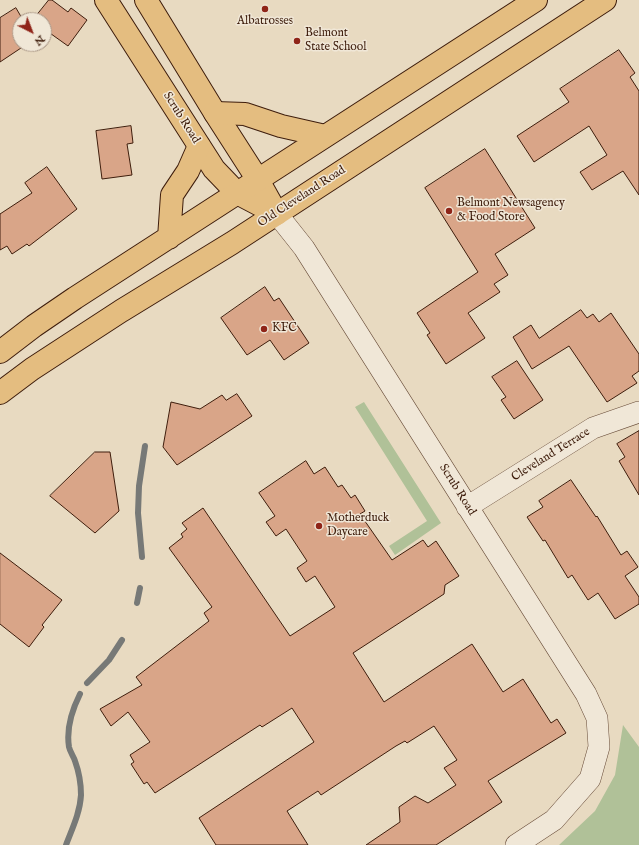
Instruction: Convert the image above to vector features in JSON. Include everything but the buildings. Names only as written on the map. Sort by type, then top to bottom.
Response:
[{"type":"main road","name":"Scrub Road","points":[[106,0],[214,169],[237,193],[277,214]]},
{"type":"main road","name":"Scrub Road","points":[[146,0],[258,180],[277,214]]},
{"type":"main road","points":[[0,352],[34,326],[75,298],[536,0]]},
{"type":"main road","name":"Old Cleveland Road","points":[[0,393],[32,369],[277,214],[605,0]]},
{"type":"main road","points":[[215,113],[245,114],[281,126],[324,136]]},
{"type":"main road","points":[[169,238],[172,195],[188,171],[199,146]]},
{"type":"street","name":"Scrub Road","points":[[277,214],[304,248],[586,694],[596,718],[600,747],[590,779],[554,820],[516,845]]},
{"type":"street","name":"Cleveland Terrace","points":[[468,508],[593,428],[639,412]]},
{"type":"green space","points":[[364,402],[441,523],[395,555],[389,546],[427,521],[355,407]]},
{"type":"green space","points":[[623,725],[639,747],[639,845],[559,845],[595,811],[615,775]]},
{"type":"waterway","points":[[142,557],[138,513],[139,486],[145,446]]},
{"type":"waterway","points":[[137,603],[140,588]]},
{"type":"waterway","points":[[87,683],[109,660],[122,640]]},
{"type":"waterway","points":[[66,845],[77,815],[81,795],[79,774],[68,740],[70,719],[80,694]]},
{"type":"place","name":"Albatrosses","points":[[265,9]]},
{"type":"place","name":"Belmont State School","points":[[297,41]]},
{"type":"place","name":"Belmont Newsagency & Food Store","points":[[449,211]]},
{"type":"place","name":"KFC","points":[[264,329]]},
{"type":"place","name":"Motherduck Daycare","points":[[319,526]]}]
